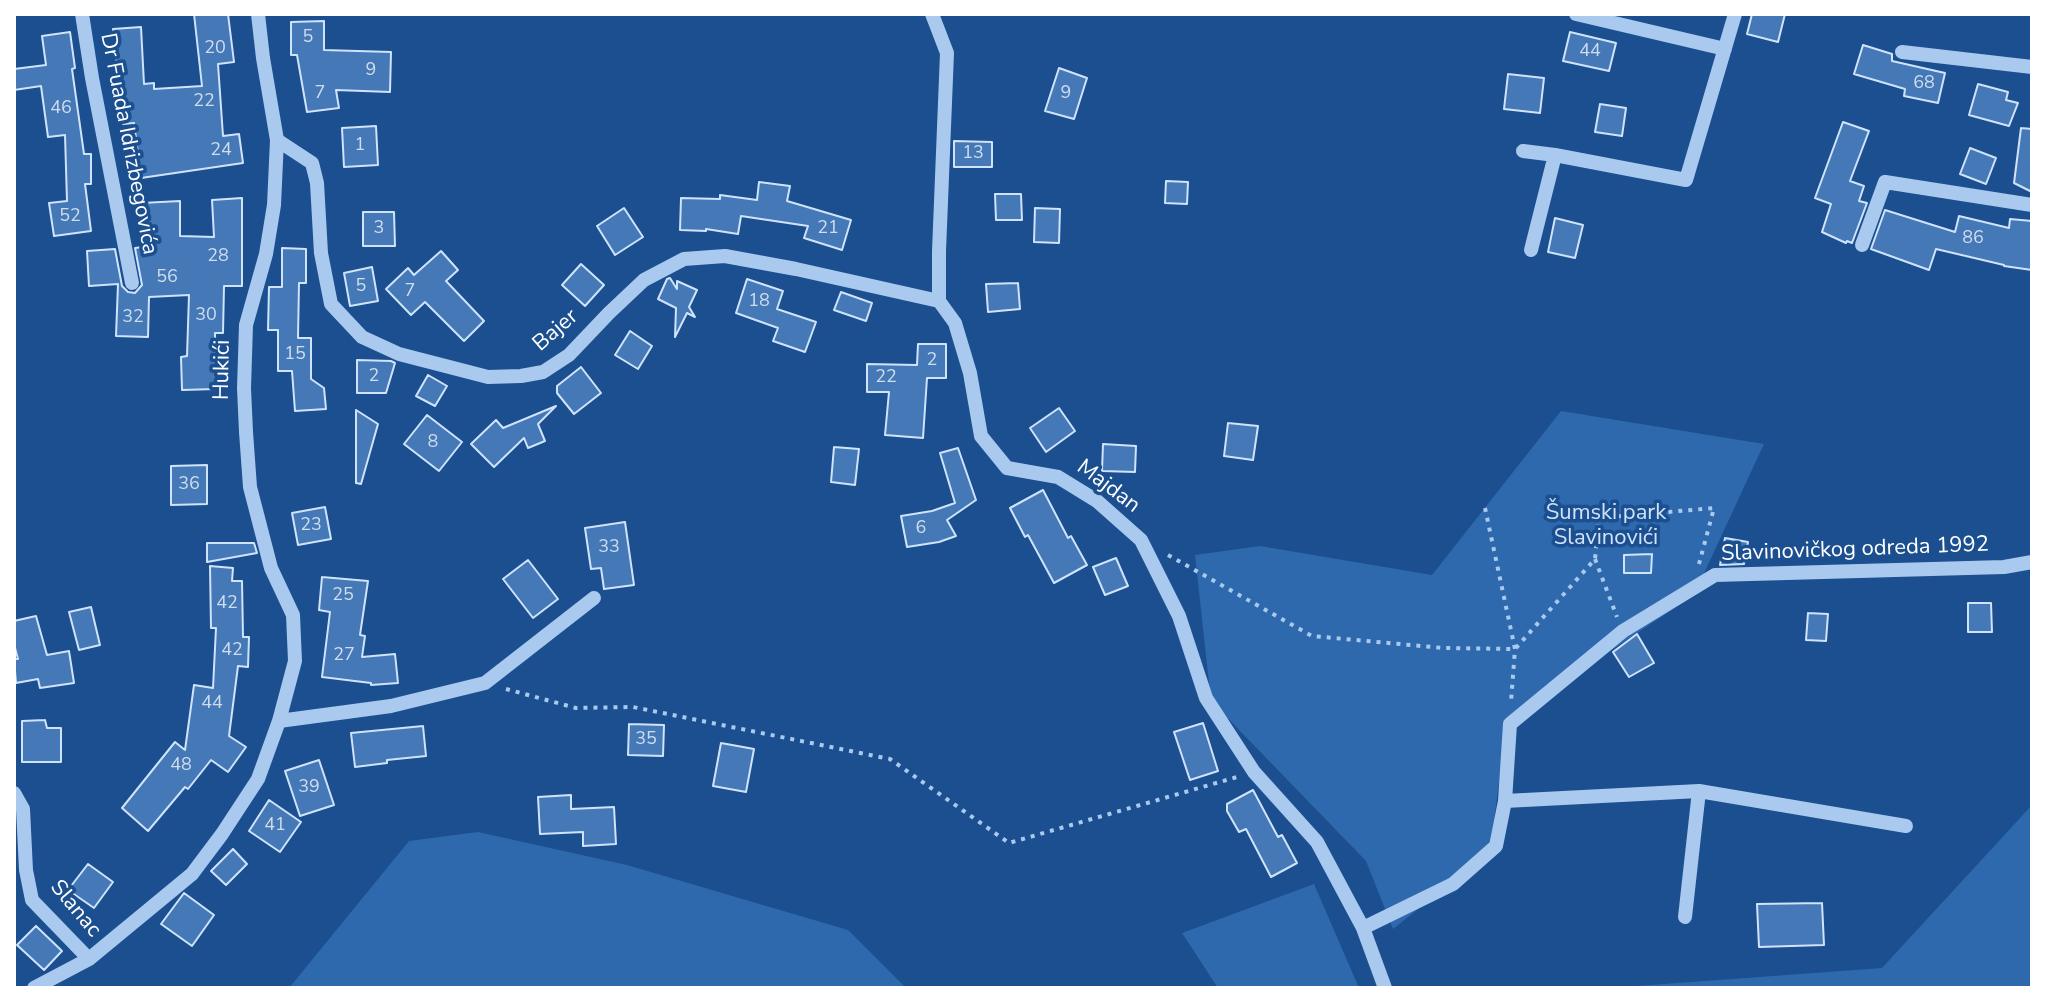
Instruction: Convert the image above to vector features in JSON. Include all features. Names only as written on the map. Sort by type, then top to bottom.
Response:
[{"type":"street","name":"Dr Fuada Idrizbegovića","points":[[82,14],[132,283]]},
{"type":"street","name":"Hukići","points":[[34,988],[89,959],[192,874],[258,779],[279,721],[295,661],[293,615],[271,568],[250,487],[244,388],[246,325],[266,254],[274,205],[277,140],[258,14]]},
{"type":"street","name":"Majdan","points":[[932,14],[947,53],[939,301],[955,323],[970,373],[981,436],[1007,468],[1058,477],[1097,501],[1141,540],[1179,616],[1206,698],[1254,772],[1317,842],[1363,928],[1385,988]]},
{"type":"street","points":[[1576,14],[1725,49]]},
{"type":"street","points":[[1523,151],[1686,180],[1735,14]]},
{"type":"street","points":[[1902,52],[2032,67]]},
{"type":"street","name":"Bajer","points":[[277,140],[312,163],[317,183],[321,253],[331,304],[362,337],[399,354],[488,377],[543,372],[569,355],[644,280],[684,259],[725,256],[939,301]]},
{"type":"street","points":[[1531,250],[1555,155]]},
{"type":"street","points":[[1862,245],[1885,182],[2032,205]]},
{"type":"street","name":"Slavinovičkog odreda 1992","points":[[1510,724],[1623,631],[1715,575],[2004,567],[2032,562]]},
{"type":"street","points":[[279,721],[391,706],[485,683],[594,598]]},
{"type":"street","points":[[1363,928],[1453,884],[1496,846],[1505,801],[1510,724]]},
{"type":"street","points":[[1505,801],[1699,791],[1906,826]]},
{"type":"street","points":[[1685,917],[1699,791]]},
{"type":"street","name":"Slanac","points":[[14,793],[23,809],[26,870],[32,900],[89,959]]},
{"type":"path","points":[[1485,508],[1515,649],[1510,724]]},
{"type":"path","points":[[1623,631],[1595,559],[1599,518],[1714,508],[1692,589]]},
{"type":"path","points":[[1167,555],[1312,636],[1443,648],[1515,649],[1595,559]]},
{"type":"path","points":[[485,683],[576,708],[633,707],[890,759],[1009,843],[1254,772]]},
{"type":"green space","name":"Šumski park Slavinovići","points":[[1561,411],[1764,444],[1694,595],[1507,720],[1490,852],[1393,929],[1366,861],[1211,701],[1195,555],[1260,546],[1432,575]]},
{"type":"green space","points":[[2032,805],[2032,988],[1609,988],[1882,968]]},
{"type":"green space","points":[[478,832],[627,865],[848,930],[906,988],[289,988],[409,841]]},
{"type":"green space","points":[[1314,884],[1359,988],[1218,988],[1182,933]]},
{"type":"building","points":[[194,14],[228,14],[234,62],[218,64],[223,136],[239,134],[243,163],[141,178],[134,123],[123,124],[113,29],[141,27],[144,84],[154,83],[154,89],[202,86]]},
{"type":"building","points":[[1752,14],[1785,14],[1778,42],[1747,34]]},
{"type":"building","points":[[324,21],[324,50],[391,52],[390,92],[336,90],[339,108],[307,112],[297,55],[291,55],[291,22]]},
{"type":"building","points":[[70,32],[84,154],[91,154],[91,184],[85,184],[91,231],[54,236],[49,203],[67,201],[65,135],[48,137],[41,86],[14,90],[14,69],[46,65],[42,36]]},
{"type":"building","points":[[1570,32],[1616,43],[1609,71],[1563,61]]},
{"type":"building","points":[[1863,45],[1892,54],[1892,61],[1945,73],[1938,103],[1904,96],[1905,89],[1854,74]]},
{"type":"building","points":[[1059,68],[1087,78],[1074,119],[1045,111]]},
{"type":"building","points":[[1508,74],[1544,78],[1540,113],[1504,109]]},
{"type":"building","points":[[1978,84],[2008,92],[2006,100],[2018,103],[2009,126],[1969,115]]},
{"type":"building","points":[[1600,104],[1626,108],[1622,136],[1595,132]]},
{"type":"building","points":[[1843,122],[1869,131],[1850,181],[1864,186],[1859,201],[1867,203],[1852,243],[1822,232],[1831,204],[1815,198]]},
{"type":"building","points":[[376,126],[378,165],[344,167],[342,128]]},
{"type":"building","points":[[2021,128],[2032,129],[2032,192],[2014,183]]},
{"type":"building","points":[[954,141],[992,142],[992,167],[954,167]]},
{"type":"building","points":[[1970,148],[1996,158],[1986,184],[1960,174]]},
{"type":"building","points":[[1166,181],[1188,182],[1187,204],[1165,203]]},
{"type":"building","points":[[759,182],[790,186],[787,201],[851,220],[842,250],[804,238],[808,226],[741,216],[738,234],[706,229],[680,230],[681,198],[720,199],[720,195],[757,200]]},
{"type":"building","points":[[995,194],[1021,194],[1022,220],[996,220]]},
{"type":"building","points":[[242,198],[242,286],[224,286],[223,333],[215,333],[216,389],[182,390],[181,357],[187,356],[189,295],[149,297],[148,337],[116,336],[118,284],[89,286],[87,251],[115,249],[122,286],[128,292],[135,293],[142,285],[135,248],[143,247],[142,203],[180,201],[180,236],[214,237],[212,200]]},
{"type":"building","points":[[624,208],[643,237],[615,255],[597,226]]},
{"type":"building","points":[[1035,208],[1060,209],[1059,243],[1034,242]]},
{"type":"building","points":[[1885,210],[1955,232],[1959,216],[2009,228],[2010,219],[2032,221],[2032,270],[1936,249],[1929,270],[1871,249]]},
{"type":"building","points":[[363,212],[394,212],[395,246],[363,246]]},
{"type":"building","points":[[1555,218],[1583,225],[1575,258],[1548,252]]},
{"type":"building","points":[[282,248],[306,249],[306,283],[299,283],[298,338],[311,338],[311,379],[324,388],[326,409],[295,411],[292,371],[278,371],[278,330],[268,330],[269,287],[282,287]]},
{"type":"building","points":[[441,251],[458,270],[446,281],[484,321],[464,341],[425,302],[411,315],[386,289],[408,268],[414,275]]},
{"type":"building","points":[[581,264],[604,285],[585,306],[562,285]]},
{"type":"building","points":[[372,267],[378,301],[350,306],[344,273]]},
{"type":"building","points":[[670,278],[677,289],[677,281],[697,290],[689,307],[695,317],[687,313],[675,337],[676,308],[658,299]]},
{"type":"building","points":[[747,279],[783,291],[777,309],[816,322],[805,352],[773,341],[778,328],[736,313]]},
{"type":"building","points":[[1018,283],[1020,309],[988,312],[986,284]]},
{"type":"building","points":[[841,292],[872,303],[866,321],[834,310]]},
{"type":"building","points":[[630,331],[652,346],[638,369],[615,355]]},
{"type":"building","points":[[918,344],[946,344],[946,378],[927,378],[923,438],[885,435],[889,392],[867,392],[867,364],[917,365]]},
{"type":"building","points":[[357,360],[395,363],[386,393],[357,393]]},
{"type":"building","points":[[581,367],[601,393],[574,414],[557,393],[557,386]]},
{"type":"building","points":[[428,375],[447,386],[435,406],[416,396]]},
{"type":"building","points":[[556,406],[538,424],[545,441],[528,448],[524,438],[494,467],[471,444],[496,420],[503,428]]},
{"type":"building","points":[[1059,408],[1075,431],[1046,452],[1030,428]]},
{"type":"building","points":[[356,410],[378,424],[361,484],[356,483]]},
{"type":"building","points":[[427,415],[462,442],[439,471],[404,444]]},
{"type":"building","points":[[1228,423],[1258,426],[1253,460],[1224,456]]},
{"type":"building","points":[[1103,444],[1136,446],[1135,472],[1102,471]]},
{"type":"building","points":[[834,447],[859,449],[855,485],[831,482]]},
{"type":"building","points":[[958,448],[976,500],[947,520],[956,536],[907,547],[901,516],[955,503],[940,453]]},
{"type":"building","points":[[207,465],[207,504],[171,505],[171,466]]},
{"type":"building","points":[[1043,490],[1068,538],[1071,536],[1087,565],[1054,583],[1010,508]]},
{"type":"building","points":[[325,507],[331,539],[298,545],[292,513]]},
{"type":"building","points":[[625,522],[634,585],[604,589],[601,568],[591,569],[585,528]]},
{"type":"building","points":[[1725,538],[1748,542],[1744,564],[1720,565]]},
{"type":"building","points":[[207,543],[254,543],[257,553],[207,562]]},
{"type":"building","points":[[1652,554],[1651,573],[1624,573],[1624,555]]},
{"type":"building","points":[[1116,558],[1128,586],[1105,595],[1093,567]]},
{"type":"building","points":[[528,560],[558,599],[533,618],[503,579]]},
{"type":"building","points":[[210,566],[233,568],[232,581],[242,581],[243,637],[249,637],[248,667],[238,666],[229,736],[246,747],[228,772],[211,760],[148,831],[122,808],[175,742],[185,750],[194,685],[213,688],[216,628],[211,628]]},
{"type":"building","points":[[322,577],[368,581],[360,635],[365,636],[362,657],[395,654],[398,683],[371,685],[322,677],[330,612],[319,610]]},
{"type":"building","points":[[1968,603],[1991,603],[1992,632],[1968,632]]},
{"type":"building","points":[[91,607],[100,645],[79,650],[69,612]]},
{"type":"building","points":[[1808,613],[1828,614],[1826,641],[1806,640]]},
{"type":"building","points":[[36,616],[47,655],[69,651],[74,683],[40,688],[38,679],[16,683],[14,659],[18,659],[14,644],[14,621]]},
{"type":"building","points":[[1637,634],[1654,663],[1629,677],[1613,652]]},
{"type":"building","points":[[45,720],[47,728],[61,728],[61,762],[22,762],[22,721]]},
{"type":"building","points":[[1203,723],[1218,771],[1190,780],[1174,732]]},
{"type":"building","points":[[629,724],[664,725],[663,756],[628,755]]},
{"type":"building","points":[[423,726],[426,756],[355,767],[351,733]]},
{"type":"building","points":[[721,743],[754,749],[746,792],[713,786]]},
{"type":"building","points":[[319,760],[334,805],[300,816],[285,771]]},
{"type":"building","points":[[1253,790],[1278,837],[1282,835],[1297,863],[1271,877],[1246,829],[1239,832],[1227,811],[1227,804]]},
{"type":"building","points":[[571,795],[571,809],[614,807],[616,844],[583,846],[583,832],[540,834],[538,797]]},
{"type":"building","points":[[269,800],[301,822],[280,852],[249,831]]},
{"type":"building","points":[[233,849],[247,864],[226,885],[211,871]]},
{"type":"building","points":[[88,864],[113,882],[94,908],[68,890]]},
{"type":"building","points":[[184,893],[214,915],[192,946],[161,924]]},
{"type":"building","points":[[1822,903],[1824,945],[1759,947],[1757,904]]},
{"type":"building","points":[[36,926],[62,951],[44,970],[17,945]]}]
